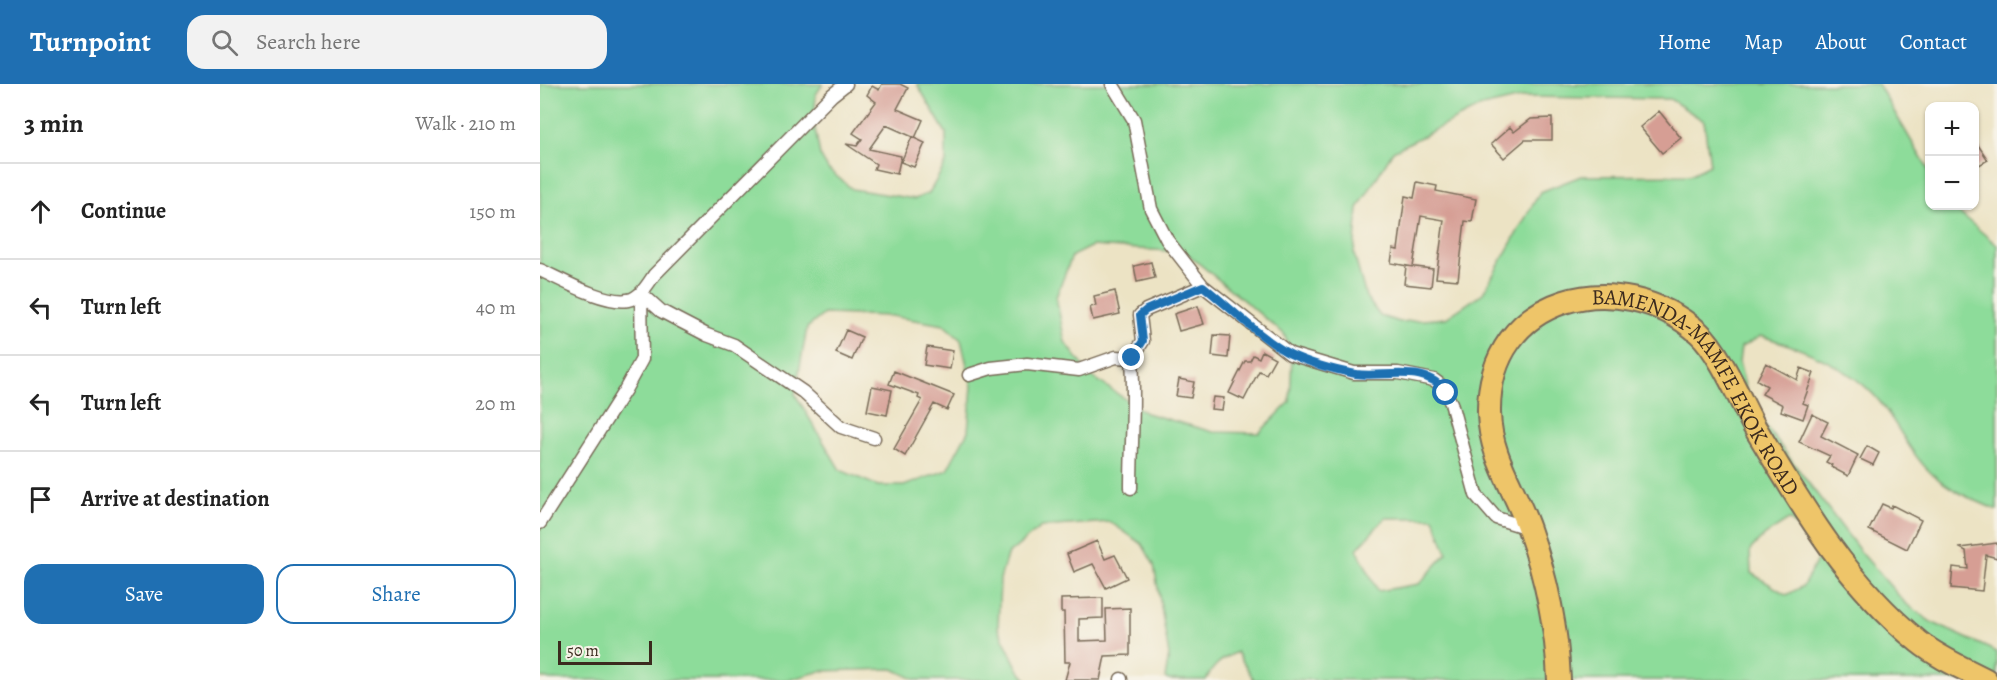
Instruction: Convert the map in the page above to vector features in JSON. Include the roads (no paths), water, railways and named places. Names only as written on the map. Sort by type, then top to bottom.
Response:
[{"type":"highway","name":"BAMENDA-MAMFE EKOK ROAD","points":[[1559,680],[1554,621],[1528,528],[1499,466],[1492,441],[1489,410],[1496,369],[1511,338],[1528,318],[1553,304],[1590,297],[1625,296],[1665,309],[1700,334],[1712,350],[1797,498],[1851,577],[1920,643],[1986,680]]},
{"type":"street","points":[[540,270],[609,299],[629,300],[641,292],[662,266],[832,95],[846,84]]},
{"type":"street","points":[[1112,84],[1134,120],[1151,209],[1167,240],[1203,286],[1290,354],[1354,373],[1398,373],[1434,380],[1442,386],[1451,404],[1476,495],[1496,518],[1528,528]]},
{"type":"street","points":[[1131,488],[1131,433],[1135,389],[1132,358],[1143,341],[1140,315],[1146,310],[1203,286]]},
{"type":"street","points":[[641,292],[661,311],[734,345],[802,392],[841,427],[874,438]]},
{"type":"street","points":[[540,523],[625,390],[642,359],[641,292]]},
{"type":"street","points":[[969,375],[991,368],[1027,364],[1079,370],[1116,357],[1132,358]]}]
